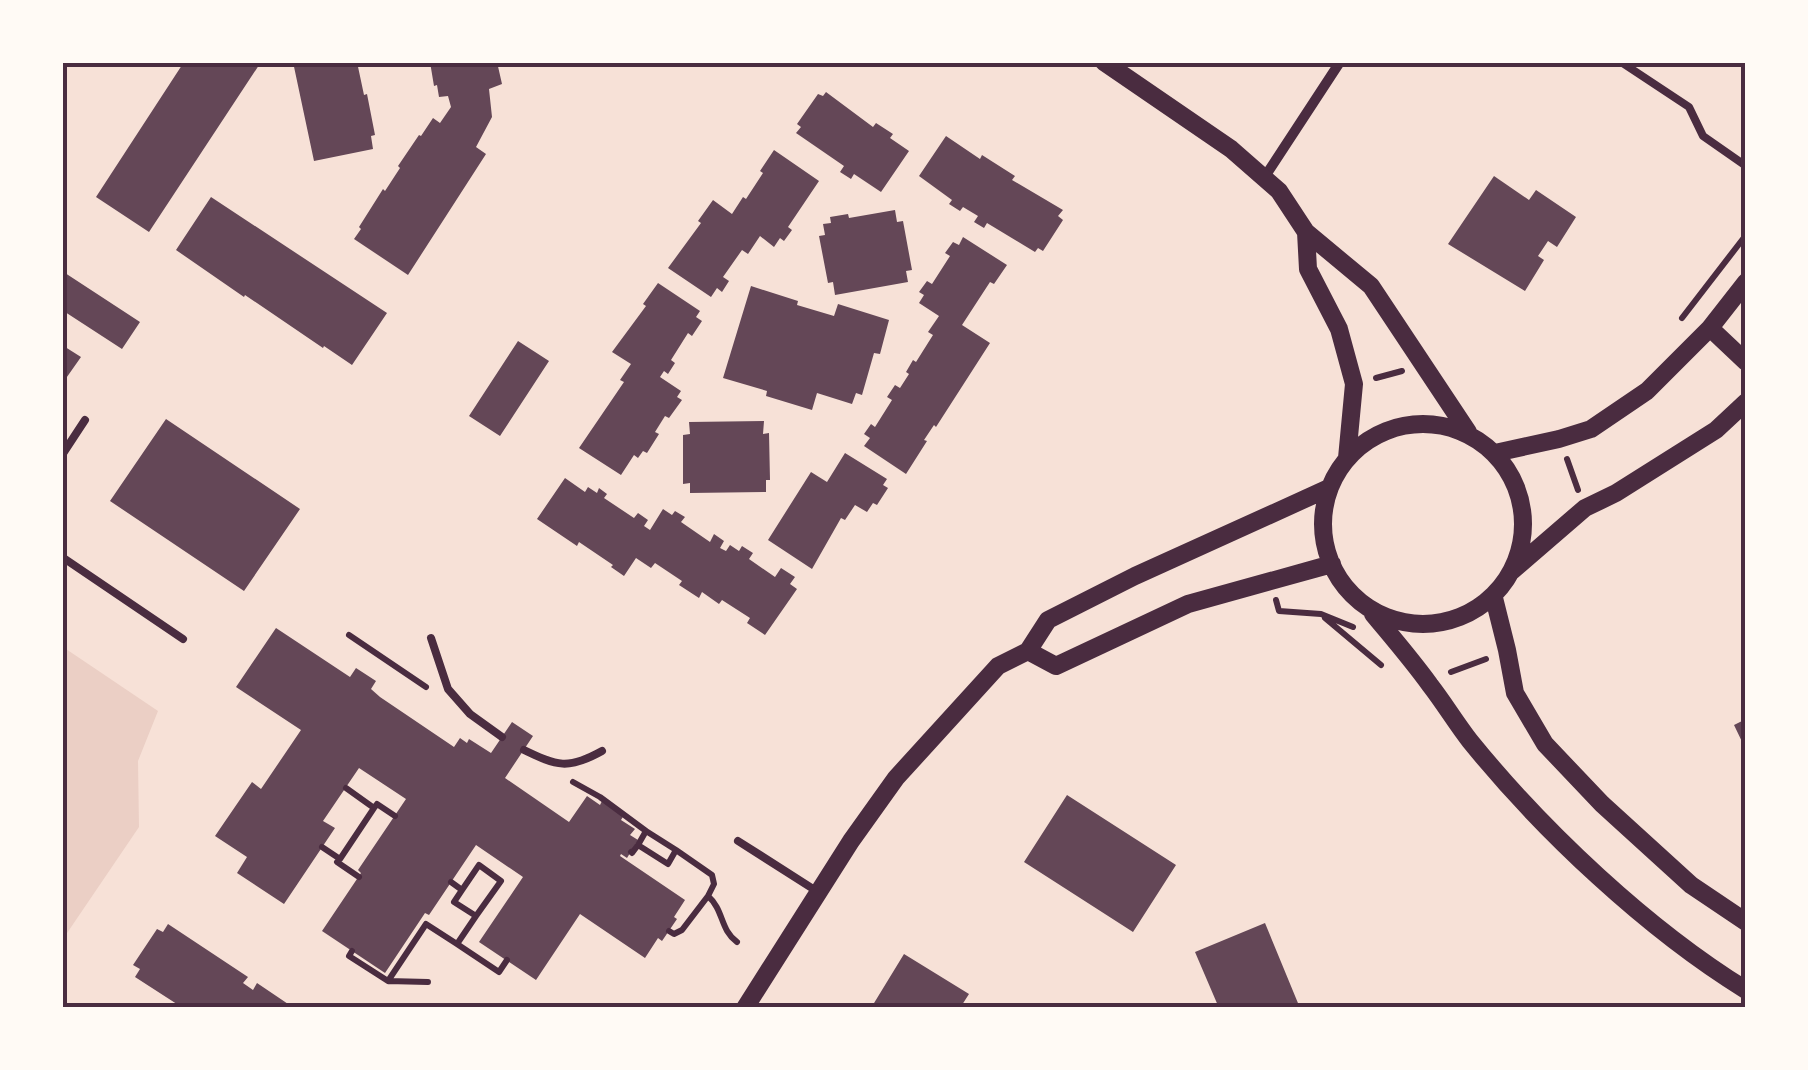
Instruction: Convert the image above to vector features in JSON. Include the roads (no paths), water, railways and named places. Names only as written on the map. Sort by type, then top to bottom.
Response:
[{"type":"street","points":[[1104,62],[1231,149],[1286,201],[1306,232],[1371,286],[1468,432],[1495,453],[1514,478],[1523,509],[1523,541],[1512,572]]},
{"type":"street","points":[[1264,178],[1340,62]]},
{"type":"street","points":[[1306,232],[1308,269],[1339,329],[1354,384],[1348,458]]},
{"type":"street","points":[[1495,453],[1591,429],[1647,391],[1710,328],[1746,282]]},
{"type":"street","points":[[1710,328],[1746,362]]},
{"type":"street","points":[[1369,610],[1402,623],[1436,624],[1466,615],[1494,598],[1512,572],[1585,508],[1716,430],[1746,402]]},
{"type":"street","points":[[1468,432],[1439,424],[1407,424],[1374,436],[1348,458],[1329,488],[1322,522],[1327,556],[1344,586],[1369,610],[1469,740],[1534,812],[1603,881],[1718,974],[1746,990]]},
{"type":"street","points":[[745,1008],[896,778],[998,666],[1028,651],[1048,620],[1329,488]]},
{"type":"street","points":[[1028,651],[1056,666],[1188,604],[1332,564]]},
{"type":"street","points":[[1494,598],[1515,692],[1545,744],[1602,804],[1691,885],[1746,922]]},
{"type":"lane","points":[[1621,62],[1690,107],[1702,136],[1746,166]]},
{"type":"lane","points":[[62,455],[86,420]]},
{"type":"lane","points":[[62,557],[184,639]]},
{"type":"lane","points":[[431,638],[448,690],[470,714],[502,736]]},
{"type":"lane","points":[[524,750],[568,766],[602,752]]},
{"type":"lane","points":[[738,840],[818,892]]}]
